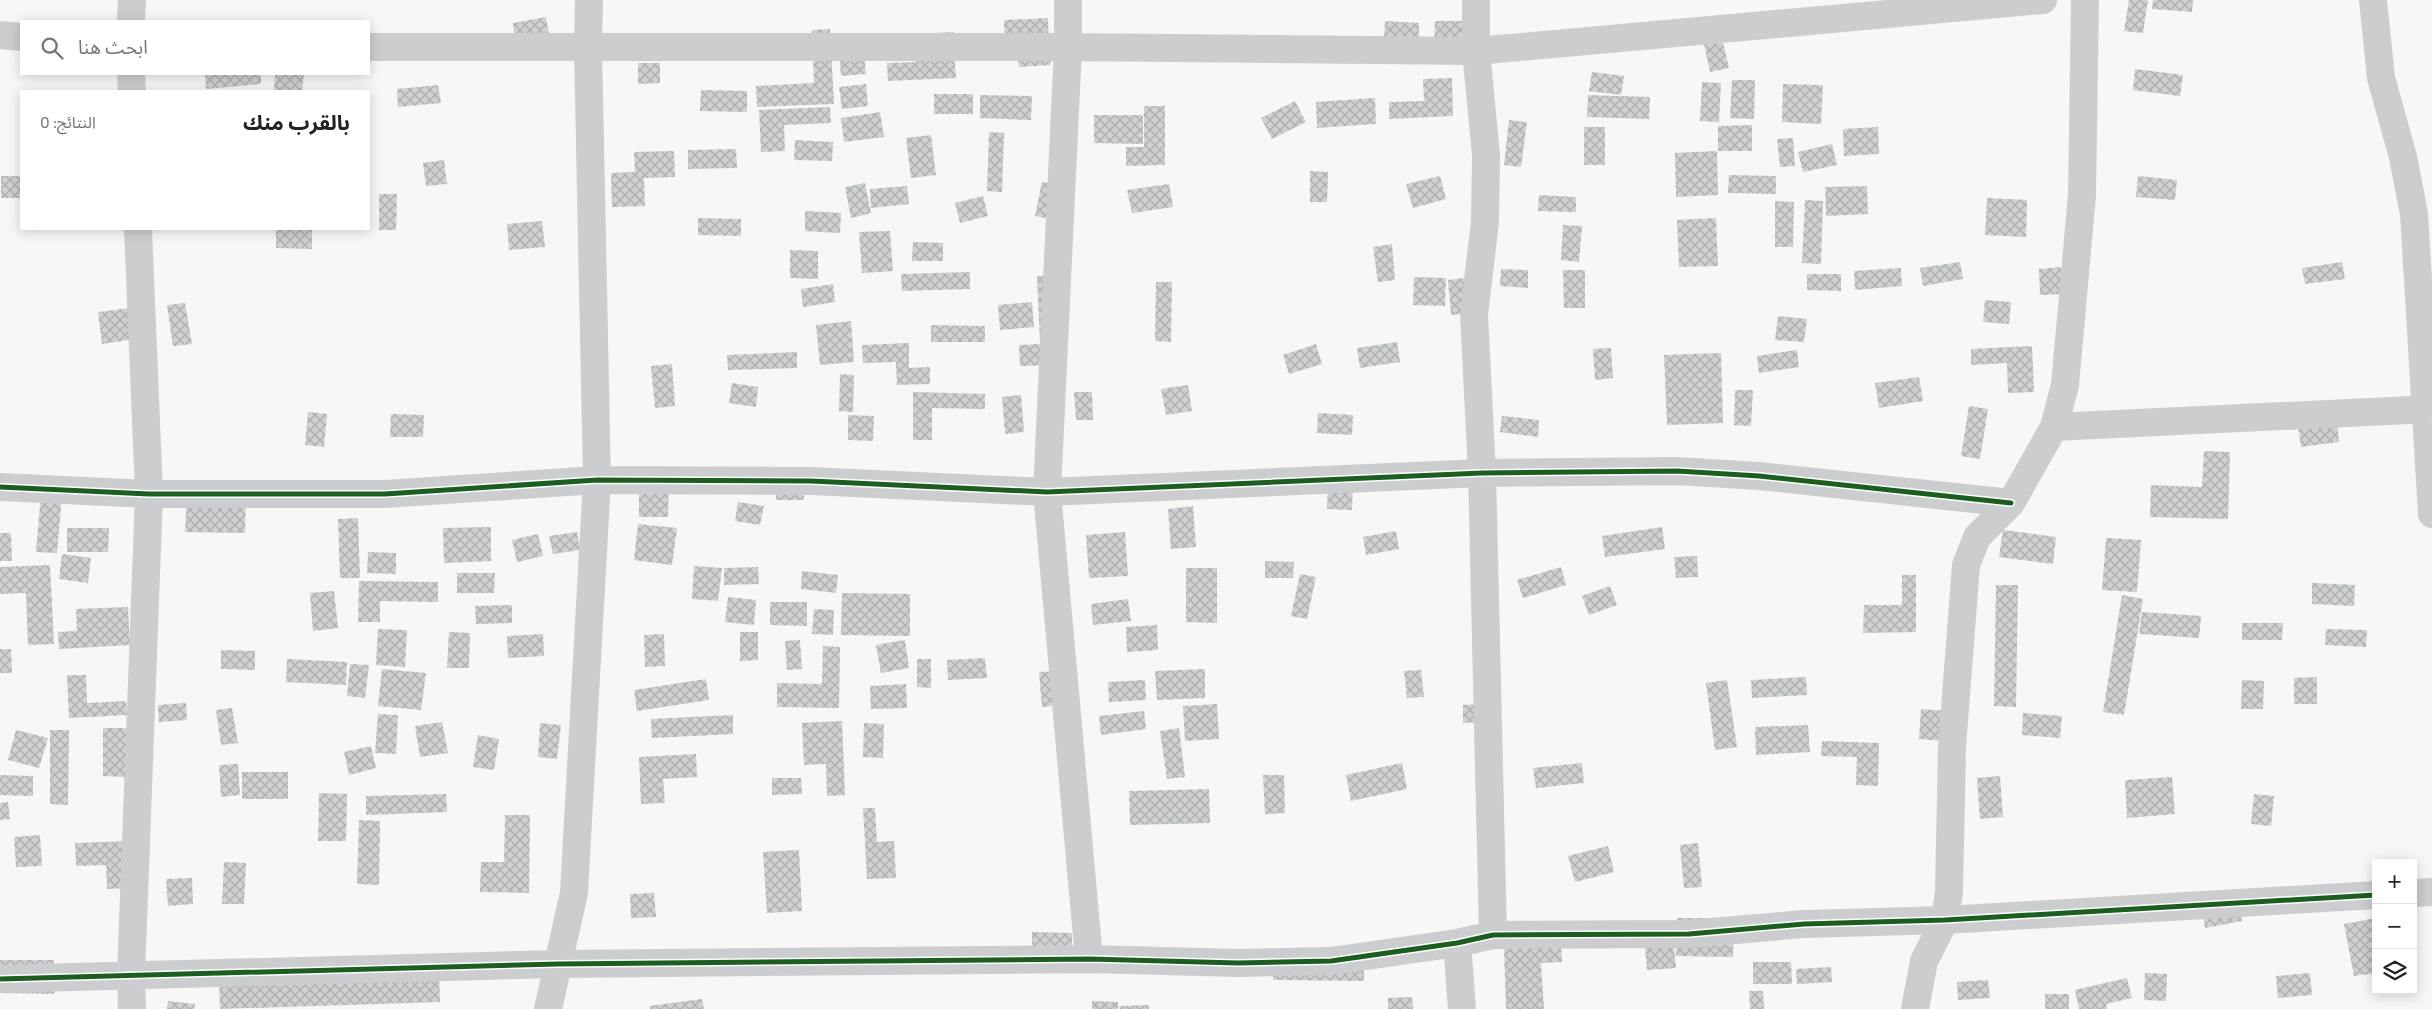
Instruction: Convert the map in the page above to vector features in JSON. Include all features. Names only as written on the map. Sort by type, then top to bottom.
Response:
[{"type":"street","points":[[131,20],[132,0]]},
{"type":"street","points":[[548,1009],[574,893],[597,480],[588,48],[589,0]]},
{"type":"street","points":[[1068,0],[1068,47],[1047,492],[1089,959]]},
{"type":"street","points":[[1476,0],[1476,51],[1486,155],[1484,222],[1474,314],[1482,473],[1493,935]]},
{"type":"street","points":[[370,46],[588,48],[1068,47],[1476,51],[2044,0]]},
{"type":"street","points":[[1914,1009],[1924,961],[1945,920],[1949,892],[1952,747],[1966,565],[1977,537],[2011,503],[2054,427],[2065,384],[2082,196],[2085,0]]},
{"type":"street","points":[[2373,0],[2381,78],[2403,157],[2423,215],[2432,514]]},
{"type":"street","points":[[0,35],[20,37]]},
{"type":"street","points":[[131,75],[132,90]]},
{"type":"street","points":[[132,1009],[131,976],[149,494],[138,230]]},
{"type":"street","points":[[2054,427],[2429,409]]},
{"type":"street","points":[[0,487],[149,494],[385,494],[597,480],[811,481],[1047,492],[1482,473],[1686,471],[1759,476],[2011,503]]},
{"type":"street","points":[[2417,893],[2432,892]]},
{"type":"street","points":[[0,979],[558,964],[1089,959],[1238,964],[1331,960],[1457,943],[1493,935],[1689,934],[1804,924],[1945,920],[2372,895]]},
{"type":"street","points":[[1457,943],[1462,1009]]},
{"type":"building","points":[[2129,0],[2148,0],[2143,33],[2124,31]]},
{"type":"building","points":[[2153,0],[2193,0],[2192,12],[2152,9]]},
{"type":"building","points":[[546,17],[550,42],[516,48],[513,23]]},
{"type":"building","points":[[1048,18],[1049,47],[1005,49],[1004,20]]},
{"type":"building","points":[[1385,21],[1419,23],[1419,42],[1384,40]]},
{"type":"building","points":[[1435,21],[1467,21],[1466,49],[1434,48]]},
{"type":"building","points":[[1719,26],[1729,68],[1710,72],[1701,30]]},
{"type":"building","points":[[830,29],[834,104],[757,107],[756,86],[814,83],[812,30]]},
{"type":"building","points":[[953,32],[956,78],[888,81],[887,63],[916,62],[915,34]]},
{"type":"building","points":[[1050,49],[1051,65],[1019,67],[1017,53]]},
{"type":"building","points":[[864,50],[866,74],[841,76],[839,52]]},
{"type":"building","points":[[638,63],[660,63],[660,83],[638,84]]},
{"type":"building","points":[[2135,69],[2183,75],[2180,96],[2133,90]]},
{"type":"building","points":[[1592,72],[1624,76],[1621,95],[1589,91]]},
{"type":"building","points":[[205,75],[261,75],[261,84],[206,89]]},
{"type":"building","points":[[275,75],[304,75],[302,90],[274,90]]},
{"type":"building","points":[[1452,78],[1453,116],[1389,119],[1389,102],[1424,101],[1423,79]]},
{"type":"building","points":[[1732,80],[1755,80],[1754,119],[1730,118]]},
{"type":"building","points":[[1702,82],[1721,83],[1719,122],[1700,121]]},
{"type":"building","points":[[866,84],[868,106],[842,109],[839,87]]},
{"type":"building","points":[[1783,84],[1823,85],[1821,124],[1782,122]]},
{"type":"building","points":[[438,85],[441,103],[398,107],[397,89]]},
{"type":"building","points":[[701,90],[747,91],[747,112],[700,111]]},
{"type":"building","points":[[934,94],[973,94],[973,114],[934,114]]},
{"type":"building","points":[[980,95],[1032,96],[1031,120],[980,118]]},
{"type":"building","points":[[1588,95],[1650,97],[1649,119],[1587,117]]},
{"type":"building","points":[[1375,98],[1376,124],[1317,128],[1316,102]]},
{"type":"building","points":[[1295,101],[1306,122],[1272,139],[1261,118]]},
{"type":"building","points":[[1144,106],[1165,106],[1165,165],[1126,166],[1126,147],[1144,147]]},
{"type":"building","points":[[830,107],[831,123],[784,125],[785,151],[761,152],[759,110]]},
{"type":"building","points":[[880,112],[884,137],[844,142],[841,118]]},
{"type":"building","points":[[1094,115],[1143,115],[1143,144],[1094,143]]},
{"type":"building","points":[[1509,120],[1527,122],[1521,167],[1504,165]]},
{"type":"building","points":[[1752,125],[1752,151],[1718,151],[1718,126]]},
{"type":"building","points":[[1584,127],[1605,127],[1605,165],[1584,165]]},
{"type":"building","points":[[1878,127],[1879,154],[1844,156],[1843,129]]},
{"type":"building","points":[[989,132],[1004,133],[1002,192],[987,191]]},
{"type":"building","points":[[931,135],[936,175],[911,178],[906,138]]},
{"type":"building","points":[[1793,138],[1795,166],[1780,167],[1777,139]]},
{"type":"building","points":[[795,140],[833,142],[832,161],[794,160]]},
{"type":"building","points":[[1832,144],[1837,165],[1803,172],[1798,152]]},
{"type":"building","points":[[736,149],[737,168],[688,169],[688,150]]},
{"type":"building","points":[[674,151],[675,177],[644,178],[645,206],[612,207],[611,173],[635,172],[634,152]]},
{"type":"building","points":[[1717,151],[1718,195],[1676,197],[1675,153]]},
{"type":"building","points":[[444,160],[447,184],[426,186],[423,163]]},
{"type":"building","points":[[1310,171],[1328,172],[1327,202],[1310,202]]},
{"type":"building","points":[[1729,175],[1776,176],[1776,194],[1728,193]]},
{"type":"building","points":[[1,176],[20,176],[20,198],[1,198]]},
{"type":"building","points":[[1440,176],[1446,199],[1413,208],[1406,184]]},
{"type":"building","points":[[2138,176],[2177,180],[2175,200],[2136,197]]},
{"type":"building","points":[[1042,182],[1061,185],[1055,220],[1035,216]]},
{"type":"building","points":[[865,183],[871,213],[851,218],[845,187]]},
{"type":"building","points":[[1169,184],[1173,207],[1132,213],[1127,190]]},
{"type":"building","points":[[907,186],[909,204],[871,208],[870,189]]},
{"type":"building","points":[[1867,186],[1868,214],[1826,216],[1825,187]]},
{"type":"building","points":[[379,194],[397,194],[396,230],[379,230]]},
{"type":"building","points":[[1539,195],[1576,197],[1576,212],[1538,211]]},
{"type":"building","points":[[983,196],[988,216],[960,223],[955,203]]},
{"type":"building","points":[[1987,198],[2027,200],[2026,237],[1985,235]]},
{"type":"building","points":[[1805,200],[1823,201],[1821,264],[1802,263]]},
{"type":"building","points":[[1775,201],[1794,202],[1793,247],[1775,247]]},
{"type":"building","points":[[805,211],[841,213],[840,233],[805,231]]},
{"type":"building","points":[[698,218],[741,219],[741,236],[698,235]]},
{"type":"building","points":[[1716,218],[1718,266],[1679,267],[1677,220]]},
{"type":"building","points":[[542,221],[545,247],[509,250],[507,224]]},
{"type":"building","points":[[1563,225],[1582,226],[1579,262],[1561,260]]},
{"type":"building","points":[[276,230],[312,230],[312,249],[276,248]]},
{"type":"building","points":[[890,231],[893,271],[862,273],[859,232]]},
{"type":"building","points":[[913,242],[943,243],[943,261],[912,261]]},
{"type":"building","points":[[1392,244],[1395,280],[1378,282],[1373,247]]},
{"type":"building","points":[[790,250],[818,251],[818,279],[790,278]]},
{"type":"building","points":[[1960,262],[1963,279],[1923,286],[1920,268]]},
{"type":"building","points":[[2342,262],[2345,279],[2305,284],[2302,268]]},
{"type":"building","points":[[2061,267],[2063,294],[2040,295],[2039,269]]},
{"type":"building","points":[[1901,268],[1902,286],[1855,290],[1854,271]]},
{"type":"building","points":[[1501,269],[1528,270],[1528,288],[1500,286]]},
{"type":"building","points":[[1563,270],[1585,270],[1585,308],[1564,308]]},
{"type":"building","points":[[970,272],[970,289],[902,291],[901,274]]},
{"type":"building","points":[[1807,274],[1841,274],[1841,291],[1807,290]]},
{"type":"building","points":[[1052,275],[1056,365],[1020,366],[1019,345],[1040,344],[1037,276]]},
{"type":"building","points":[[1414,277],[1446,278],[1445,306],[1413,305]]},
{"type":"building","points":[[1473,277],[1477,312],[1451,315],[1448,280]]},
{"type":"building","points":[[1156,282],[1172,282],[1171,342],[1155,341]]},
{"type":"building","points":[[833,284],[835,302],[803,307],[801,289]]},
{"type":"building","points":[[1985,300],[2011,302],[2009,324],[1983,322]]},
{"type":"building","points":[[1032,302],[1034,327],[1000,330],[998,305]]},
{"type":"building","points":[[185,303],[192,344],[173,346],[167,305]]},
{"type":"building","points":[[138,307],[142,338],[102,344],[98,312]]},
{"type":"building","points":[[1778,316],[1807,319],[1804,342],[1775,340]]},
{"type":"building","points":[[851,321],[854,362],[820,365],[816,325]]},
{"type":"building","points":[[931,325],[985,326],[985,342],[931,342]]},
{"type":"building","points":[[1397,342],[1400,362],[1360,368],[1357,348]]},
{"type":"building","points":[[909,343],[909,368],[930,367],[930,384],[897,385],[896,362],[863,363],[862,345]]},
{"type":"building","points":[[1316,344],[1322,364],[1289,374],[1283,355]]},
{"type":"building","points":[[2032,346],[2034,392],[2008,393],[2007,363],[1971,365],[1971,349]]},
{"type":"building","points":[[1611,348],[1613,378],[1595,380],[1593,349]]},
{"type":"building","points":[[1797,350],[1799,367],[1759,373],[1757,356]]},
{"type":"building","points":[[797,352],[797,368],[728,370],[727,355]]},
{"type":"building","points":[[1721,353],[1723,423],[1667,425],[1664,355]]},
{"type":"building","points":[[672,364],[675,406],[655,408],[651,366]]},
{"type":"building","points":[[840,374],[854,375],[853,412],[839,411]]},
{"type":"building","points":[[1919,377],[1923,401],[1879,408],[1875,383]]},
{"type":"building","points":[[732,383],[758,387],[756,407],[729,403]]},
{"type":"building","points":[[1188,385],[1192,411],[1166,415],[1161,389]]},
{"type":"building","points":[[1735,390],[1753,390],[1751,426],[1734,425]]},
{"type":"building","points":[[913,392],[985,394],[985,409],[932,408],[932,440],[913,440]]},
{"type":"building","points":[[1074,392],[1092,392],[1093,420],[1076,420]]},
{"type":"building","points":[[1021,395],[1024,432],[1005,434],[1002,397]]},
{"type":"building","points":[[1969,406],[1988,409],[1980,459],[1961,456]]},
{"type":"building","points":[[308,412],[327,414],[324,447],[305,445]]},
{"type":"building","points":[[1318,413],[1353,415],[1352,435],[1317,433]]},
{"type":"building","points":[[391,414],[424,415],[423,437],[390,437]]},
{"type":"building","points":[[848,415],[874,416],[873,441],[848,440]]},
{"type":"building","points":[[1502,416],[1539,420],[1538,437],[1500,432]]},
{"type":"building","points":[[2337,419],[2339,442],[2301,447],[2298,425]]},
{"type":"building","points":[[2204,451],[2230,452],[2228,519],[2150,517],[2151,485],[2202,487]]},
{"type":"building","points":[[639,476],[669,476],[668,517],[639,517]]},
{"type":"building","points":[[776,478],[804,479],[804,500],[776,500]]},
{"type":"building","points":[[1328,481],[1353,482],[1352,510],[1327,509]]},
{"type":"building","points":[[42,482],[63,484],[57,553],[36,552]]},
{"type":"building","points":[[187,493],[246,495],[245,533],[185,532]]},
{"type":"building","points":[[738,502],[764,506],[760,525],[735,521]]},
{"type":"building","points":[[1193,506],[1196,547],[1171,549],[1168,509]]},
{"type":"building","points":[[358,518],[360,578],[340,578],[338,519]]},
{"type":"building","points":[[638,524],[677,528],[672,565],[634,560]]},
{"type":"building","points":[[491,527],[491,561],[444,563],[443,528]]},
{"type":"building","points":[[1662,527],[1665,549],[1605,557],[1602,536]]},
{"type":"building","points":[[67,528],[109,528],[108,552],[67,552]]},
{"type":"building","points":[[2003,530],[2056,537],[2053,564],[1999,557]]},
{"type":"building","points":[[1396,531],[1399,549],[1366,555],[1363,537]]},
{"type":"building","points":[[577,532],[580,550],[553,554],[549,536]]},
{"type":"building","points":[[1125,532],[1128,576],[1089,578],[1086,535]]},
{"type":"building","points":[[0,533],[11,533],[12,561],[0,561]]},
{"type":"building","points":[[538,534],[543,556],[517,562],[512,540]]},
{"type":"building","points":[[2106,538],[2141,540],[2137,592],[2102,590]]},
{"type":"building","points":[[368,552],[396,553],[396,574],[367,573]]},
{"type":"building","points":[[62,554],[91,558],[88,583],[59,579]]},
{"type":"building","points":[[1697,556],[1698,577],[1676,578],[1674,557]]},
{"type":"building","points":[[1265,561],[1294,562],[1293,578],[1265,578]]},
{"type":"building","points":[[50,565],[54,644],[28,645],[26,593],[0,594],[0,567]]},
{"type":"building","points":[[694,566],[722,568],[718,601],[692,599]]},
{"type":"building","points":[[758,567],[759,584],[724,585],[724,568]]},
{"type":"building","points":[[1561,567],[1566,585],[1523,598],[1517,580]]},
{"type":"building","points":[[1186,568],[1217,568],[1217,623],[1186,622]]},
{"type":"building","points":[[802,571],[838,575],[836,593],[801,589]]},
{"type":"building","points":[[457,573],[495,573],[494,593],[457,593]]},
{"type":"building","points":[[1300,574],[1316,577],[1307,619],[1291,616]]},
{"type":"building","points":[[1902,575],[1916,575],[1916,632],[1863,633],[1864,605],[1902,605]]},
{"type":"building","points":[[359,581],[438,582],[438,602],[380,601],[380,622],[358,622]]},
{"type":"building","points":[[2312,583],[2355,585],[2354,606],[2312,604]]},
{"type":"building","points":[[1996,585],[2018,585],[2016,707],[1994,706]]},
{"type":"building","points":[[1610,586],[1617,605],[1589,615],[1582,596]]},
{"type":"building","points":[[334,591],[338,628],[313,631],[310,593]]},
{"type":"building","points":[[842,593],[910,594],[910,636],[841,635]]},
{"type":"building","points":[[2122,595],[2143,599],[2124,715],[2103,712]]},
{"type":"building","points":[[728,597],[756,600],[754,625],[725,622]]},
{"type":"building","points":[[1128,599],[1131,621],[1093,625],[1091,604]]},
{"type":"building","points":[[770,602],[807,602],[807,626],[770,625]]},
{"type":"building","points":[[512,605],[512,623],[476,624],[475,606]]},
{"type":"building","points":[[128,607],[130,645],[59,649],[58,632],[77,631],[76,609]]},
{"type":"building","points":[[814,609],[834,610],[833,635],[812,634]]},
{"type":"building","points":[[2142,612],[2201,616],[2199,638],[2139,634]]},
{"type":"building","points":[[2242,623],[2283,623],[2282,640],[2242,640]]},
{"type":"building","points":[[1157,625],[1158,650],[1127,652],[1126,627]]},
{"type":"building","points":[[378,629],[407,630],[405,667],[376,665]]},
{"type":"building","points":[[2326,629],[2367,630],[2366,647],[2325,645]]},
{"type":"building","points":[[449,632],[470,633],[469,668],[447,668]]},
{"type":"building","points":[[740,632],[758,632],[758,660],[740,661]]},
{"type":"building","points":[[543,634],[544,656],[508,658],[507,636]]},
{"type":"building","points":[[664,634],[665,666],[645,667],[644,635]]},
{"type":"building","points":[[800,640],[802,669],[787,670],[785,641]]},
{"type":"building","points":[[905,640],[909,668],[881,673],[876,645]]},
{"type":"building","points":[[823,646],[840,647],[839,708],[777,707],[777,683],[822,684]]},
{"type":"building","points":[[0,649],[11,649],[12,673],[0,673]]},
{"type":"building","points":[[221,650],[255,651],[255,670],[221,669]]},
{"type":"building","points":[[985,658],[987,678],[948,680],[947,660]]},
{"type":"building","points":[[287,659],[347,662],[346,685],[286,682]]},
{"type":"building","points":[[917,659],[931,659],[931,688],[917,687]]},
{"type":"building","points":[[350,664],[369,665],[365,698],[347,696]]},
{"type":"building","points":[[382,669],[426,673],[421,710],[378,706]]},
{"type":"building","points":[[1205,669],[1205,698],[1157,700],[1155,671]]},
{"type":"building","points":[[1421,670],[1424,697],[1407,698],[1404,671]]},
{"type":"building","points":[[1059,671],[1062,705],[1042,707],[1039,672]]},
{"type":"building","points":[[67,675],[86,675],[87,703],[126,701],[127,715],[69,718]]},
{"type":"building","points":[[1806,677],[1807,695],[1752,698],[1751,680]]},
{"type":"building","points":[[2317,677],[2317,704],[2294,704],[2294,678]]},
{"type":"building","points":[[706,679],[709,700],[637,711],[634,690]]},
{"type":"building","points":[[1145,680],[1146,700],[1109,702],[1108,682]]},
{"type":"building","points":[[1727,680],[1737,747],[1715,750],[1706,683]]},
{"type":"building","points":[[2242,680],[2264,681],[2263,709],[2241,709]]},
{"type":"building","points":[[906,684],[907,708],[871,709],[870,686]]},
{"type":"building","points":[[186,703],[187,720],[159,722],[158,705]]},
{"type":"building","points":[[1490,703],[1491,722],[1463,723],[1463,705]]},
{"type":"building","points":[[1217,704],[1219,739],[1185,741],[1183,706]]},
{"type":"building","points":[[232,708],[238,743],[221,745],[216,710]]},
{"type":"building","points":[[1921,709],[1947,711],[1943,741],[1919,739]]},
{"type":"building","points":[[1144,711],[1146,729],[1101,735],[1099,716]]},
{"type":"building","points":[[2023,713],[2062,716],[2060,738],[2022,735]]},
{"type":"building","points":[[378,714],[398,715],[396,754],[375,753]]},
{"type":"building","points":[[733,715],[733,734],[652,738],[651,719]]},
{"type":"building","points":[[842,721],[845,795],[827,796],[826,764],[804,765],[802,723]]},
{"type":"building","points":[[442,722],[448,753],[420,757],[415,726]]},
{"type":"building","points":[[540,723],[561,725],[557,759],[538,757]]},
{"type":"building","points":[[864,723],[884,724],[883,758],[863,757]]},
{"type":"building","points":[[1808,725],[1810,752],[1756,755],[1755,727]]},
{"type":"building","points":[[103,728],[129,728],[128,777],[103,776]]},
{"type":"building","points":[[1179,728],[1185,777],[1167,779],[1160,731]]},
{"type":"building","points":[[16,730],[48,738],[39,768],[8,760]]},
{"type":"building","points":[[50,730],[69,730],[68,805],[50,804]]},
{"type":"building","points":[[478,735],[499,739],[494,770],[473,767]]},
{"type":"building","points":[[1822,741],[1879,743],[1878,786],[1856,785],[1857,757],[1821,756]]},
{"type":"building","points":[[371,746],[376,768],[349,775],[344,752]]},
{"type":"building","points":[[696,754],[697,777],[663,779],[665,803],[641,804],[639,757]]},
{"type":"building","points":[[1402,763],[1407,789],[1351,801],[1346,775]]},
{"type":"building","points":[[1582,763],[1584,783],[1536,788],[1533,768]]},
{"type":"building","points":[[238,764],[240,795],[221,797],[219,765]]},
{"type":"building","points":[[242,772],[288,772],[288,799],[242,799]]},
{"type":"building","points":[[0,775],[33,776],[33,796],[0,795]]},
{"type":"building","points":[[1263,775],[1284,775],[1285,813],[1265,814]]},
{"type":"building","points":[[2000,776],[2003,817],[1980,819],[1977,778]]},
{"type":"building","points":[[2172,777],[2175,814],[2127,818],[2125,780]]},
{"type":"building","points":[[772,778],[801,778],[802,794],[772,795]]},
{"type":"building","points":[[1209,789],[1210,823],[1130,825],[1129,791]]},
{"type":"building","points":[[319,793],[347,794],[346,841],[318,841]]},
{"type":"building","points":[[446,794],[447,812],[366,815],[366,796]]},
{"type":"building","points":[[2254,794],[2274,796],[2271,826],[2251,824]]},
{"type":"building","points":[[8,802],[10,819],[0,820],[0,803]]},
{"type":"building","points":[[863,808],[875,808],[877,842],[894,841],[896,878],[867,879]]},
{"type":"building","points":[[505,815],[530,815],[529,893],[480,892],[481,862],[504,862]]},
{"type":"building","points":[[359,820],[380,821],[379,885],[357,884]]},
{"type":"building","points":[[40,835],[42,866],[16,867],[14,837]]},
{"type":"building","points":[[129,841],[131,888],[107,889],[106,865],[76,866],[75,843]]},
{"type":"building","points":[[1698,843],[1702,887],[1684,888],[1680,845]]},
{"type":"building","points":[[1608,846],[1614,872],[1575,882],[1568,856]]},
{"type":"building","points":[[799,850],[802,911],[767,913],[763,852]]},
{"type":"building","points":[[224,862],[246,863],[244,904],[222,904]]},
{"type":"building","points":[[192,878],[193,904],[168,906],[166,879]]},
{"type":"building","points":[[654,893],[656,917],[631,918],[630,894]]},
{"type":"building","points":[[2237,895],[2242,921],[2205,928],[2201,901]]},
{"type":"building","points":[[1677,918],[1734,918],[1733,957],[1676,956]]},
{"type":"building","points":[[2372,919],[2372,974],[2354,976],[2344,924]]},
{"type":"building","points":[[1032,932],[1072,933],[1072,953],[1032,953]]},
{"type":"building","points":[[1673,934],[1676,968],[1647,970],[1644,938]]},
{"type":"building","points":[[1561,944],[1562,962],[1541,963],[1544,1009],[1506,1009],[1504,947]]},
{"type":"building","points":[[1273,954],[1364,954],[1364,981],[1273,980]]},
{"type":"building","points":[[0,960],[54,960],[54,994],[0,993]]},
{"type":"building","points":[[1753,962],[1791,962],[1792,984],[1753,984]]},
{"type":"building","points":[[1831,967],[1832,982],[1797,984],[1796,969]]},
{"type":"building","points":[[439,969],[440,1002],[220,1009],[219,977]]},
{"type":"building","points":[[2145,973],[2167,974],[2166,1001],[2144,1000]]},
{"type":"building","points":[[2310,973],[2312,995],[2278,998],[2276,976]]},
{"type":"building","points":[[2127,978],[2132,998],[2106,1004],[2107,1009],[2079,1009],[2075,990]]},
{"type":"building","points":[[1988,980],[1990,998],[1958,1000],[1957,982]]},
{"type":"building","points":[[1749,991],[1763,991],[1764,1009],[1750,1009]]},
{"type":"building","points":[[2045,994],[2069,994],[2069,1009],[2045,1009]]},
{"type":"building","points":[[1412,997],[1413,1009],[1388,1009],[1388,998]]},
{"type":"building","points":[[702,999],[704,1009],[650,1009],[649,1006]]},
{"type":"building","points":[[168,1001],[195,1004],[194,1009],[167,1009]]},
{"type":"building","points":[[1092,1001],[1118,1002],[1118,1009],[1092,1009]]},
{"type":"building","points":[[1149,1005],[1149,1009],[1120,1009],[1119,1006]]},
{"type":"cycle path","points":[[0,487],[149,494],[385,494],[597,480],[811,481],[1047,492],[1482,473],[1677,471],[1759,476],[2011,503]]},
{"type":"cycle path","points":[[0,979],[558,964],[1089,959],[1238,963],[1331,961],[1457,943],[1493,935],[1689,934],[1804,924],[1945,920],[2372,895]]}]
